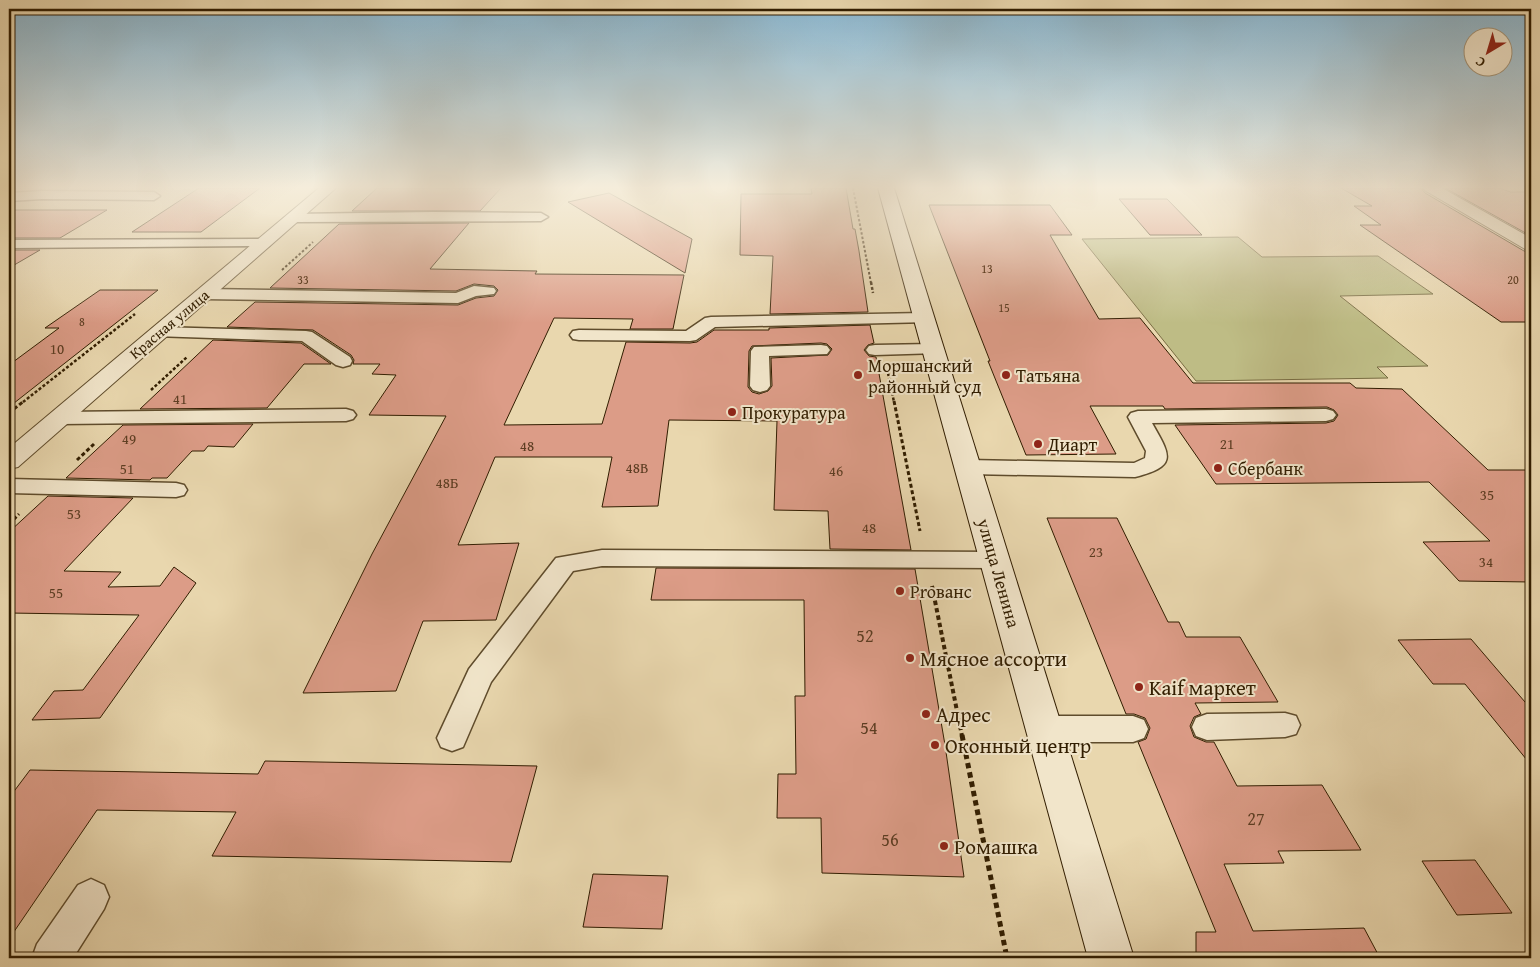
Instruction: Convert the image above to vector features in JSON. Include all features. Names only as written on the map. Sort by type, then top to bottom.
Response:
[{"type":"main road","name":"Красная улица","points":[[9,460],[275,233]]},
{"type":"main road","name":"улица Ленина","points":[[899,233],[1110,958]]},
{"type":"main road","points":[[1510,233],[1531,245]]},
{"type":"lane","points":[[9,244],[264,243]]},
{"type":"lane","points":[[204,294],[458,298],[474,291],[488,291]]},
{"type":"lane","points":[[579,335],[690,336],[711,322],[924,318]]},
{"type":"lane","points":[[160,332],[306,336],[343,361]]},
{"type":"lane","points":[[875,350],[933,349]]},
{"type":"lane","points":[[760,386],[760,351],[821,350]]},
{"type":"lane","points":[[59,418],[346,415]]},
{"type":"lane","points":[[968,467],[1135,470],[1149,466],[1156,460],[1157,451],[1138,417],[1326,415]]},
{"type":"lane","points":[[9,486],[176,490]]},
{"type":"lane","points":[[452,738],[479,677],[565,564],[612,558],[995,560]]},
{"type":"lane","points":[[1207,727],[1285,725]]},
{"type":"lane","points":[[1044,729],[1132,729]]},
{"type":"lane","points":[[51,958],[91,897]]},
{"type":"path","points":[[276,275],[318,238]]},
{"type":"path","points":[[9,413],[139,310]]},
{"type":"path","points":[[73,464],[214,332]]},
{"type":"path","points":[[9,524],[23,510]]},
{"type":"shaded area","points":[[1238,237],[1262,257],[1378,256],[1433,294],[1340,296],[1428,366],[1377,367],[1388,378],[1196,381],[1082,239]]},
{"type":"building","points":[[9,233],[68,233],[60,238],[9,238]]},
{"type":"building","points":[[329,233],[460,233],[430,269],[537,271],[535,274],[684,275],[673,329],[630,329],[633,319],[554,318],[504,425],[602,424],[626,342],[690,343],[697,342],[714,330],[769,330],[769,328],[870,325],[874,343],[868,345],[864,350],[869,356],[876,357],[911,550],[830,549],[828,511],[774,510],[777,421],[669,420],[658,506],[602,507],[612,457],[495,457],[458,545],[519,543],[496,620],[423,621],[396,691],[303,693],[372,554],[446,416],[369,415],[396,375],[372,374],[380,364],[353,364],[354,360],[351,355],[313,330],[227,327],[255,302],[458,305],[476,298],[494,296],[498,290],[494,286],[474,284],[456,291],[270,288]],"holes":[[[821,343],[827,344],[832,349],[828,355],[771,358],[772,386],[768,391],[759,394],[752,392],[748,387],[749,351],[752,346]]]},
{"type":"building","points":[[619,233],[681,233],[692,239],[685,273]]},
{"type":"building","points":[[740,233],[856,233],[868,312],[770,314],[773,256],[740,255]]},
{"type":"building","points":[[940,233],[1071,233],[1072,235],[1050,235],[1099,319],[1140,318],[1193,383],[1350,383],[1356,388],[1402,389],[1488,470],[1531,470],[1531,582],[1459,581],[1423,542],[1490,541],[1429,482],[1216,484],[1175,425],[1326,423],[1334,421],[1338,415],[1334,410],[1327,407],[1165,409],[1163,406],[1090,406],[1116,454],[1026,455],[988,361],[990,361]]},
{"type":"building","points":[[1148,233],[1200,233],[1202,235],[1150,235]]},
{"type":"building","points":[[1372,233],[1493,233],[1524,251],[1531,252],[1531,322],[1501,322]]},
{"type":"building","points":[[9,250],[40,250],[9,268]]},
{"type":"building","points":[[100,290],[158,290],[9,407],[9,365],[59,328],[45,328]]},
{"type":"building","points":[[213,340],[301,343],[331,364],[304,364],[267,408],[140,409]]},
{"type":"building","points":[[253,424],[234,447],[208,446],[204,451],[192,451],[167,478],[152,478],[150,480],[66,478],[123,425]]},
{"type":"building","points":[[48,496],[133,498],[64,571],[121,572],[108,587],[160,586],[174,567],[196,583],[100,718],[32,720],[54,691],[83,690],[139,615],[9,613],[9,532]]},
{"type":"building","points":[[1047,518],[1117,518],[1168,622],[1179,622],[1186,637],[1240,637],[1278,702],[1195,703],[1201,714],[1194,717],[1190,726],[1194,737],[1206,742],[1214,742],[1237,786],[1322,785],[1361,850],[1278,851],[1284,863],[1224,864],[1253,931],[1364,928],[1380,958],[1196,958],[1196,932],[1216,932],[1138,742],[1146,739],[1150,728],[1145,718],[1134,714],[1126,714]]},
{"type":"building","points":[[656,568],[915,569],[945,745],[964,877],[822,873],[821,818],[777,818],[778,774],[796,774],[795,696],[805,696],[804,600],[651,600]]},
{"type":"building","points":[[1471,639],[1531,709],[1531,765],[1465,684],[1433,684],[1398,640]]},
{"type":"building","points":[[265,761],[537,766],[511,862],[212,856],[236,812],[97,810],[9,939],[9,798],[30,770],[258,774]]},
{"type":"building","points":[[1475,860],[1512,913],[1457,915],[1422,861]]},
{"type":"building","points":[[593,874],[668,876],[662,929],[583,927]]},
{"type":"place","name":"Моршанский районный суд","points":[[858,375]]},
{"type":"place","name":"Татьяна","points":[[1006,375]]},
{"type":"place","name":"Прокуратура","points":[[732,412]]},
{"type":"place","name":"Диарт","points":[[1038,444]]},
{"type":"place","name":"Сбербанк","points":[[1218,468]]},
{"type":"place","name":"Proванс","points":[[900,591]]},
{"type":"place","name":"Мясное ассорти","points":[[910,658]]},
{"type":"place","name":"Kaif маркет","points":[[1139,687]]},
{"type":"place","name":"Адрес","points":[[926,714]]},
{"type":"place","name":"Оконный центр","points":[[935,745]]},
{"type":"place","name":"Ромашка","points":[[944,846]]}]
